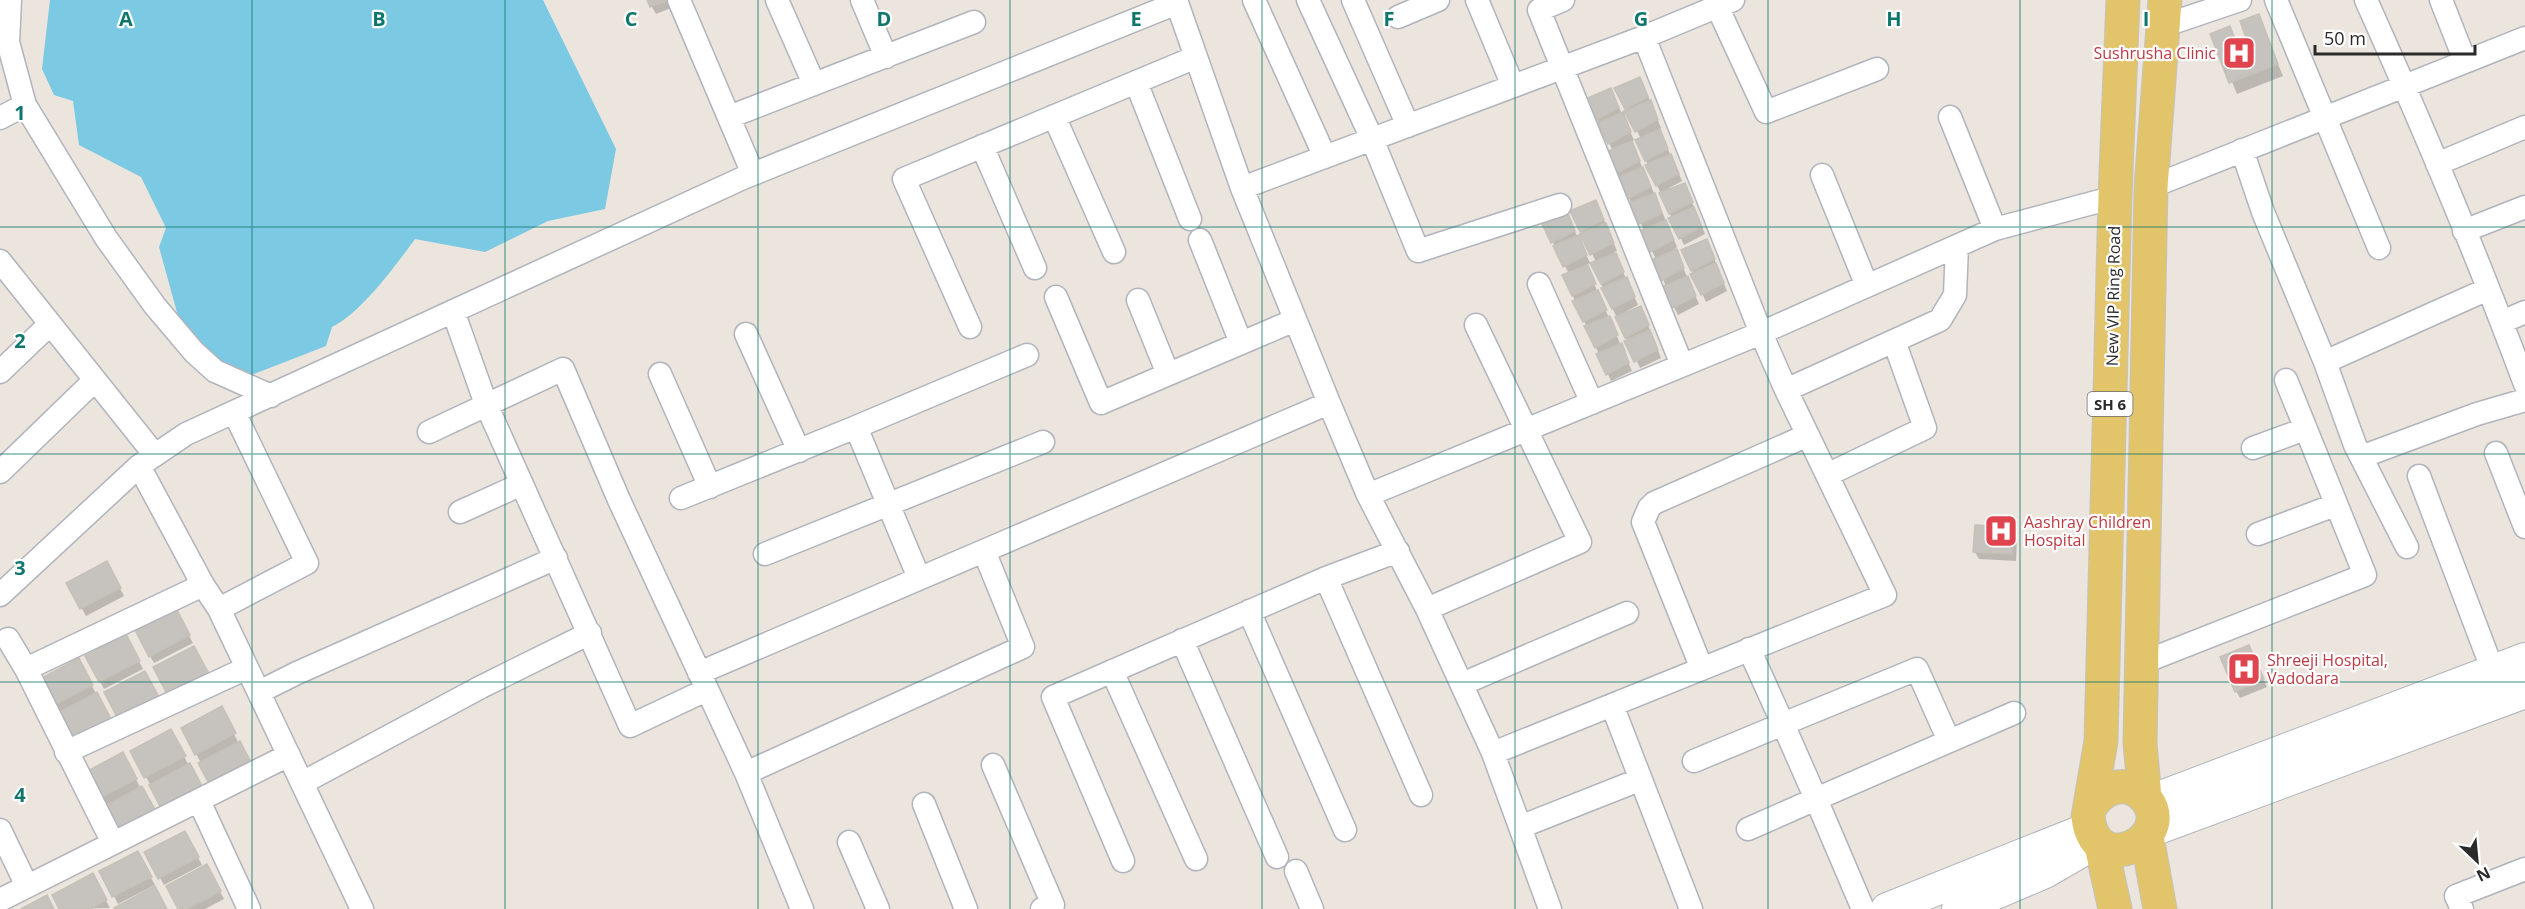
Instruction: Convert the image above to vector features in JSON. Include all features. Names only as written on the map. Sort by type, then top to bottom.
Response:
[{"type":"main road","name":"New VIP Ring Road","points":[[2115,909],[2095,830],[2102,741],[2115,197],[2123,0]]},
{"type":"main road","name":"SH 6","points":[[2160,909],[2140,743],[2144,662],[2151,187],[2164,13]]},
{"type":"main road","points":[[2116,787],[2137,791],[2148,817],[2140,844],[2120,851],[2095,830],[2105,790],[2116,787]]},
{"type":"street","points":[[679,0],[753,174]]},
{"type":"street","points":[[777,0],[814,84]]},
{"type":"street","points":[[862,0],[886,57]]},
{"type":"street","points":[[1254,0],[1325,157]]},
{"type":"street","points":[[1308,0],[1372,139],[1419,251],[1560,205]]},
{"type":"street","points":[[1353,0],[1408,126]]},
{"type":"street","points":[[1398,17],[1438,0]]},
{"type":"street","points":[[1477,0],[1513,86]]},
{"type":"street","points":[[1563,0],[1537,5],[1682,365]]},
{"type":"street","points":[[2164,13],[2240,0]]},
{"type":"street","points":[[2276,0],[2379,248]]},
{"type":"street","points":[[2366,0],[2437,164],[2525,384]]},
{"type":"street","points":[[2441,0],[2465,61]]},
{"type":"street","points":[[6,1],[8,42],[25,105],[106,238],[155,306],[194,352],[215,371],[271,396]]},
{"type":"street","points":[[0,595],[147,460],[186,434],[753,174],[1176,2],[1242,188],[1329,403],[1368,495],[1398,550],[1493,753],[1550,909]]},
{"type":"street","points":[[1242,188],[1644,37],[1725,3],[1766,112],[1877,69]]},
{"type":"street","points":[[729,117],[974,22]]},
{"type":"street","points":[[1493,753],[1885,595],[1761,333],[1644,37]]},
{"type":"street","points":[[2151,187],[2525,38]]},
{"type":"street","points":[[970,327],[904,179],[1196,57]]},
{"type":"street","points":[[1136,82],[1190,219]]},
{"type":"street","points":[[0,118],[25,105]]},
{"type":"street","points":[[1054,117],[1114,252]]},
{"type":"street","points":[[1950,117],[1995,229]]},
{"type":"street","points":[[2437,164],[2525,127]]},
{"type":"street","points":[[982,146],[1035,267]]},
{"type":"street","points":[[2242,150],[2263,212],[2325,362],[2361,457],[2407,547]]},
{"type":"street","points":[[1822,175],[1867,286]]},
{"type":"street","points":[[1368,495],[1761,333],[1995,229],[2115,197]]},
{"type":"street","points":[[2464,231],[2525,207]]},
{"type":"street","points":[[1200,240],[1241,343]]},
{"type":"street","points":[[1786,390],[1940,320],[1955,295],[1957,246]]},
{"type":"street","points":[[0,261],[95,380],[147,460],[203,585],[219,609],[362,909]]},
{"type":"street","points":[[1539,284],[1592,403]]},
{"type":"street","points":[[2325,362],[2488,289]]},
{"type":"street","points":[[1056,297],[1101,403],[1295,320]]},
{"type":"street","points":[[1138,300],[1168,374]]},
{"type":"street","points":[[453,311],[486,404],[630,726],[703,681],[919,578],[1329,403]]},
{"type":"street","points":[[2502,322],[2525,312]]},
{"type":"street","points":[[0,372],[50,324]]},
{"type":"street","points":[[1426,609],[1580,542],[1476,325]]},
{"type":"street","points":[[746,334],[799,451]]},
{"type":"street","points":[[1827,475],[1925,428],[1894,341]]},
{"type":"street","points":[[681,498],[1027,355]]},
{"type":"street","points":[[429,432],[562,369],[619,500],[746,773],[802,909]]},
{"type":"street","points":[[660,374],[710,487]]},
{"type":"street","points":[[0,471],[95,380]]},
{"type":"street","points":[[2144,662],[2365,575],[2286,380]]},
{"type":"street","points":[[2361,457],[2477,414],[2525,400]]},
{"type":"street","points":[[219,609],[307,563],[234,412]]},
{"type":"street","points":[[856,427],[919,578]]},
{"type":"street","points":[[2253,448],[2305,429]]},
{"type":"street","points":[[1702,669],[1643,522],[1646,514],[1654,503],[1808,435]]},
{"type":"street","points":[[765,554],[1042,442]]},
{"type":"street","points":[[2496,453],[2525,527]]},
{"type":"street","points":[[2419,476],[2493,671]]},
{"type":"street","points":[[460,512],[522,484]]},
{"type":"street","points":[[2258,534],[2336,504]]},
{"type":"street","points":[[1123,861],[1053,697],[1326,578],[1398,550]]},
{"type":"street","points":[[746,773],[1023,646],[984,552]]},
{"type":"street","points":[[259,692],[556,558]]},
{"type":"street","points":[[1326,578],[1421,795]]},
{"type":"street","points":[[26,669],[203,585]]},
{"type":"street","points":[[1249,611],[1345,830]]},
{"type":"street","points":[[1462,684],[1627,613]]},
{"type":"street","points":[[302,783],[481,687],[590,633]]},
{"type":"street","points":[[8,639],[26,669],[113,843]]},
{"type":"street","points":[[1182,640],[1277,857]]},
{"type":"street","points":[[1749,650],[1863,909]]},
{"type":"street","points":[[2148,817],[2525,659]]},
{"type":"street","points":[[66,752],[247,668]]},
{"type":"street","points":[[1694,761],[1917,669],[1949,741]]},
{"type":"street","points":[[1112,670],[1196,859]]},
{"type":"street","points":[[2148,817],[2525,692]]},
{"type":"street","points":[[1611,705],[1691,909]]},
{"type":"street","points":[[1748,829],[2013,713]]},
{"type":"street","points":[[0,900],[289,755]]},
{"type":"street","points":[[993,765],[1051,908]]},
{"type":"street","points":[[1520,827],[1639,780]]},
{"type":"street","points":[[199,801],[246,908]]},
{"type":"street","points":[[924,804],[966,909]]},
{"type":"street","points":[[0,830],[27,886]]},
{"type":"street","points":[[1887,909],[2095,830]]},
{"type":"street","points":[[1958,909],[2045,872],[2095,830]]},
{"type":"street","points":[[849,842],[878,909]]},
{"type":"street","points":[[2462,909],[2456,896],[2525,869]]},
{"type":"street","points":[[1296,871],[1312,909]]},
{"type":"water","points":[[50,0],[543,0],[616,149],[605,209],[548,221],[485,252],[415,239],[366,300],[332,327],[326,346],[246,377],[217,367],[178,316],[159,247],[166,228],[141,177],[79,145],[73,101],[54,95],[42,69]]},
{"type":"building","points":[[647,0],[669,0],[650,7]]},
{"type":"building","points":[[2259,14],[2278,64],[2229,83],[2210,34],[2230,26],[2239,49],[2249,46],[2240,21]]},
{"type":"building","points":[[1640,77],[1648,97],[1625,109],[1614,88]]},
{"type":"building","points":[[1611,88],[1619,108],[1596,120],[1585,99]]},
{"type":"building","points":[[1651,100],[1658,120],[1635,132],[1624,111]]},
{"type":"building","points":[[1623,112],[1631,132],[1608,144],[1597,123]]},
{"type":"building","points":[[1660,129],[1668,149],[1645,161],[1635,140]]},
{"type":"building","points":[[1632,141],[1640,161],[1617,173],[1606,152]]},
{"type":"building","points":[[1671,154],[1679,174],[1656,186],[1645,165]]},
{"type":"building","points":[[1643,167],[1651,187],[1627,199],[1617,178]]},
{"type":"building","points":[[1685,183],[1693,202],[1669,214],[1659,193]]},
{"type":"building","points":[[1655,193],[1662,213],[1639,224],[1629,203]]},
{"type":"building","points":[[1596,200],[1604,220],[1580,232],[1570,211]]},
{"type":"building","points":[[1694,207],[1702,227],[1679,239],[1668,218]]},
{"type":"building","points":[[1567,211],[1575,231],[1551,243],[1541,222]]},
{"type":"building","points":[[1666,220],[1674,240],[1650,252],[1640,231]]},
{"type":"building","points":[[1606,223],[1614,243],[1590,255],[1580,234]]},
{"type":"building","points":[[1579,235],[1587,255],[1563,267],[1553,246]]},
{"type":"building","points":[[1707,239],[1715,259],[1691,271],[1681,250]]},
{"type":"building","points":[[1677,249],[1684,268],[1661,281],[1651,260]]},
{"type":"building","points":[[1616,253],[1624,272],[1601,284],[1590,263]]},
{"type":"building","points":[[1716,263],[1724,283],[1701,295],[1690,274]]},
{"type":"building","points":[[1588,265],[1596,284],[1572,296],[1562,275]]},
{"type":"building","points":[[1688,276],[1696,296],[1672,308],[1662,287]]},
{"type":"building","points":[[1627,277],[1635,297],[1612,309],[1601,288]]},
{"type":"building","points":[[1598,290],[1607,310],[1583,322],[1572,301]]},
{"type":"building","points":[[1641,306],[1649,325],[1625,338],[1615,317]]},
{"type":"building","points":[[1610,316],[1618,335],[1595,348],[1584,326]]},
{"type":"building","points":[[1650,330],[1658,350],[1634,362],[1624,341]]},
{"type":"building","points":[[1622,343],[1629,363],[1606,375],[1596,354]]},
{"type":"building","points":[[1975,525],[2014,527],[2012,554],[1973,552]]},
{"type":"building","points":[[107,561],[121,588],[80,609],[66,583]]},
{"type":"building","points":[[176,608],[190,635],[149,657],[135,630]]},
{"type":"building","points":[[126,634],[140,661],[99,682],[85,656]]},
{"type":"building","points":[[2249,645],[2264,679],[2235,692],[2220,657]]},
{"type":"building","points":[[194,646],[208,672],[167,694],[153,667]]},
{"type":"building","points":[[79,658],[93,685],[52,706],[38,680]]},
{"type":"building","points":[[145,671],[159,697],[118,719],[104,692]]},
{"type":"building","points":[[97,692],[111,719],[70,741],[56,714]]},
{"type":"building","points":[[222,706],[236,733],[195,755],[181,728]]},
{"type":"building","points":[[171,729],[186,756],[144,778],[130,751]]},
{"type":"building","points":[[240,741],[254,768],[212,789],[198,763]]},
{"type":"building","points":[[123,752],[137,779],[96,800],[82,774]]},
{"type":"building","points":[[190,763],[204,790],[163,812],[149,785]]},
{"type":"building","points":[[142,786],[157,813],[116,835],[101,808]]},
{"type":"building","points":[[185,831],[199,857],[158,879],[144,852]]},
{"type":"building","points":[[138,851],[152,877],[112,897],[99,871]]},
{"type":"building","points":[[207,864],[221,891],[187,909],[178,909],[166,886]]},
{"type":"building","points":[[93,873],[107,900],[90,909],[59,909],[52,895]]},
{"type":"building","points":[[155,886],[167,909],[114,908]]},
{"type":"building","points":[[47,895],[54,909],[21,909]]},
{"type":"place","name":"Sushrusha Clinic","points":[[2239,53]]},
{"type":"place","name":"Aashray Children Hospital","points":[[2001,531]]},
{"type":"place","name":"Shreeji Hospital, Vadodara","points":[[2244,669]]}]
